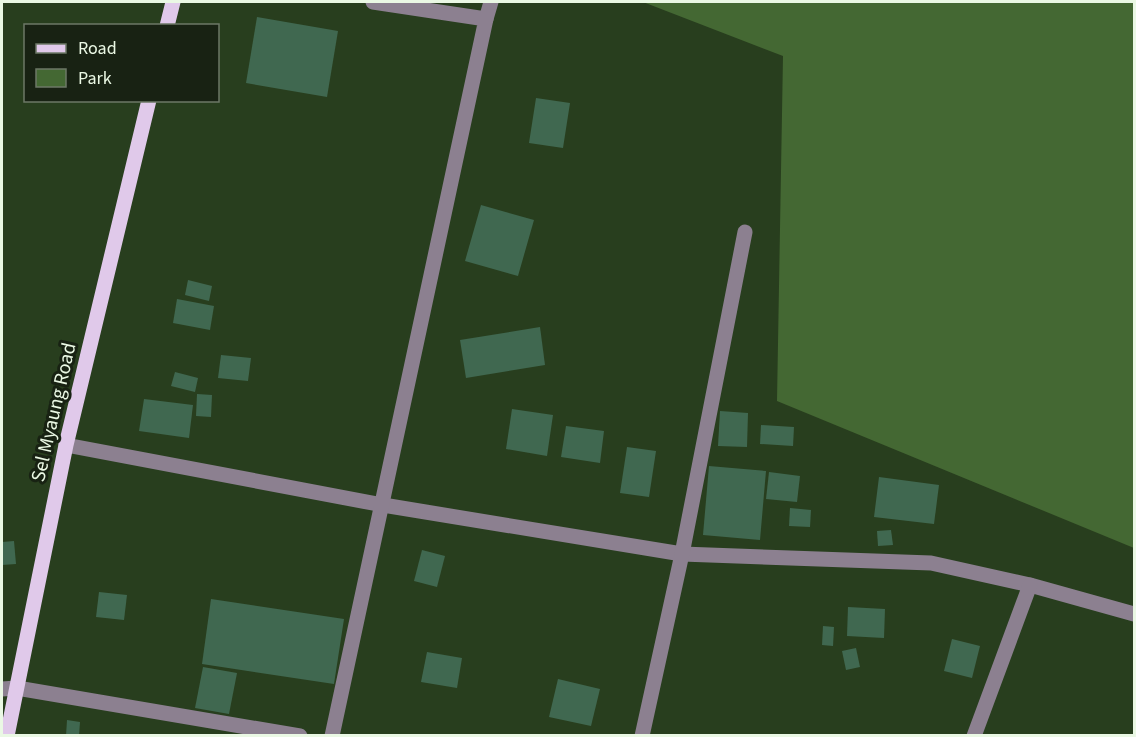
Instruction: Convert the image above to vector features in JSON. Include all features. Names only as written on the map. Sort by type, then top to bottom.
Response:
[{"type":"main road","points":[[168,24],[173,2]]},
{"type":"main road","name":"Sel Myaung Road","points":[[7,735],[66,445],[149,102]]},
{"type":"street","points":[[373,2],[486,19]]},
{"type":"street","points":[[332,735],[491,2]]},
{"type":"street","points":[[642,735],[682,554],[745,232]]},
{"type":"street","points":[[66,445],[383,505],[682,554],[931,563],[1030,585],[1134,615]]},
{"type":"street","points":[[974,735],[1030,585]]},
{"type":"street","points":[[2,689],[17,688],[300,735]]},
{"type":"green space","points":[[643,2],[1134,2],[1134,548],[777,401],[783,56]]},
{"type":"building","points":[[257,17],[338,31],[327,97],[246,83]]},
{"type":"building","points":[[536,98],[570,103],[563,148],[529,143]]},
{"type":"building","points":[[481,205],[534,220],[518,276],[465,261]]},
{"type":"building","points":[[188,280],[212,286],[209,301],[185,295]]},
{"type":"building","points":[[177,299],[214,306],[210,330],[173,323]]},
{"type":"building","points":[[540,327],[545,365],[466,378],[460,340]]},
{"type":"building","points":[[221,355],[251,358],[248,381],[218,378]]},
{"type":"building","points":[[175,372],[198,378],[195,392],[171,386]]},
{"type":"building","points":[[197,394],[212,395],[211,417],[196,416]]},
{"type":"building","points":[[144,399],[193,405],[189,438],[139,431]]},
{"type":"building","points":[[512,409],[553,415],[547,456],[506,449]]},
{"type":"building","points":[[720,411],[748,413],[747,447],[718,446]]},
{"type":"building","points":[[761,425],[794,427],[793,446],[760,444]]},
{"type":"building","points":[[566,426],[604,431],[600,463],[561,457]]},
{"type":"building","points":[[627,447],[656,451],[649,497],[620,493]]},
{"type":"building","points":[[709,466],[766,471],[760,540],[703,535]]},
{"type":"building","points":[[769,472],[800,476],[797,502],[766,499]]},
{"type":"building","points":[[879,477],[939,485],[934,524],[874,517]]},
{"type":"building","points":[[790,508],[811,510],[810,527],[789,526]]},
{"type":"building","points":[[891,530],[893,545],[878,546],[877,531]]},
{"type":"building","points":[[14,541],[16,564],[2,565],[2,542]]},
{"type":"building","points":[[422,550],[445,556],[437,587],[414,581]]},
{"type":"building","points":[[99,592],[127,595],[124,620],[96,617]]},
{"type":"building","points":[[211,599],[344,619],[334,684],[202,664]]},
{"type":"building","points":[[848,607],[885,609],[884,638],[847,636]]},
{"type":"building","points":[[823,626],[834,627],[833,646],[822,645]]},
{"type":"building","points":[[952,639],[980,646],[972,678],[944,671]]},
{"type":"building","points":[[856,648],[860,667],[846,670],[842,651]]},
{"type":"building","points":[[427,652],[462,658],[457,688],[421,682]]},
{"type":"building","points":[[203,667],[237,673],[229,714],[195,708]]},
{"type":"building","points":[[558,679],[600,689],[591,726],[549,717]]},
{"type":"building","points":[[67,720],[80,722],[79,736],[66,736]]}]
